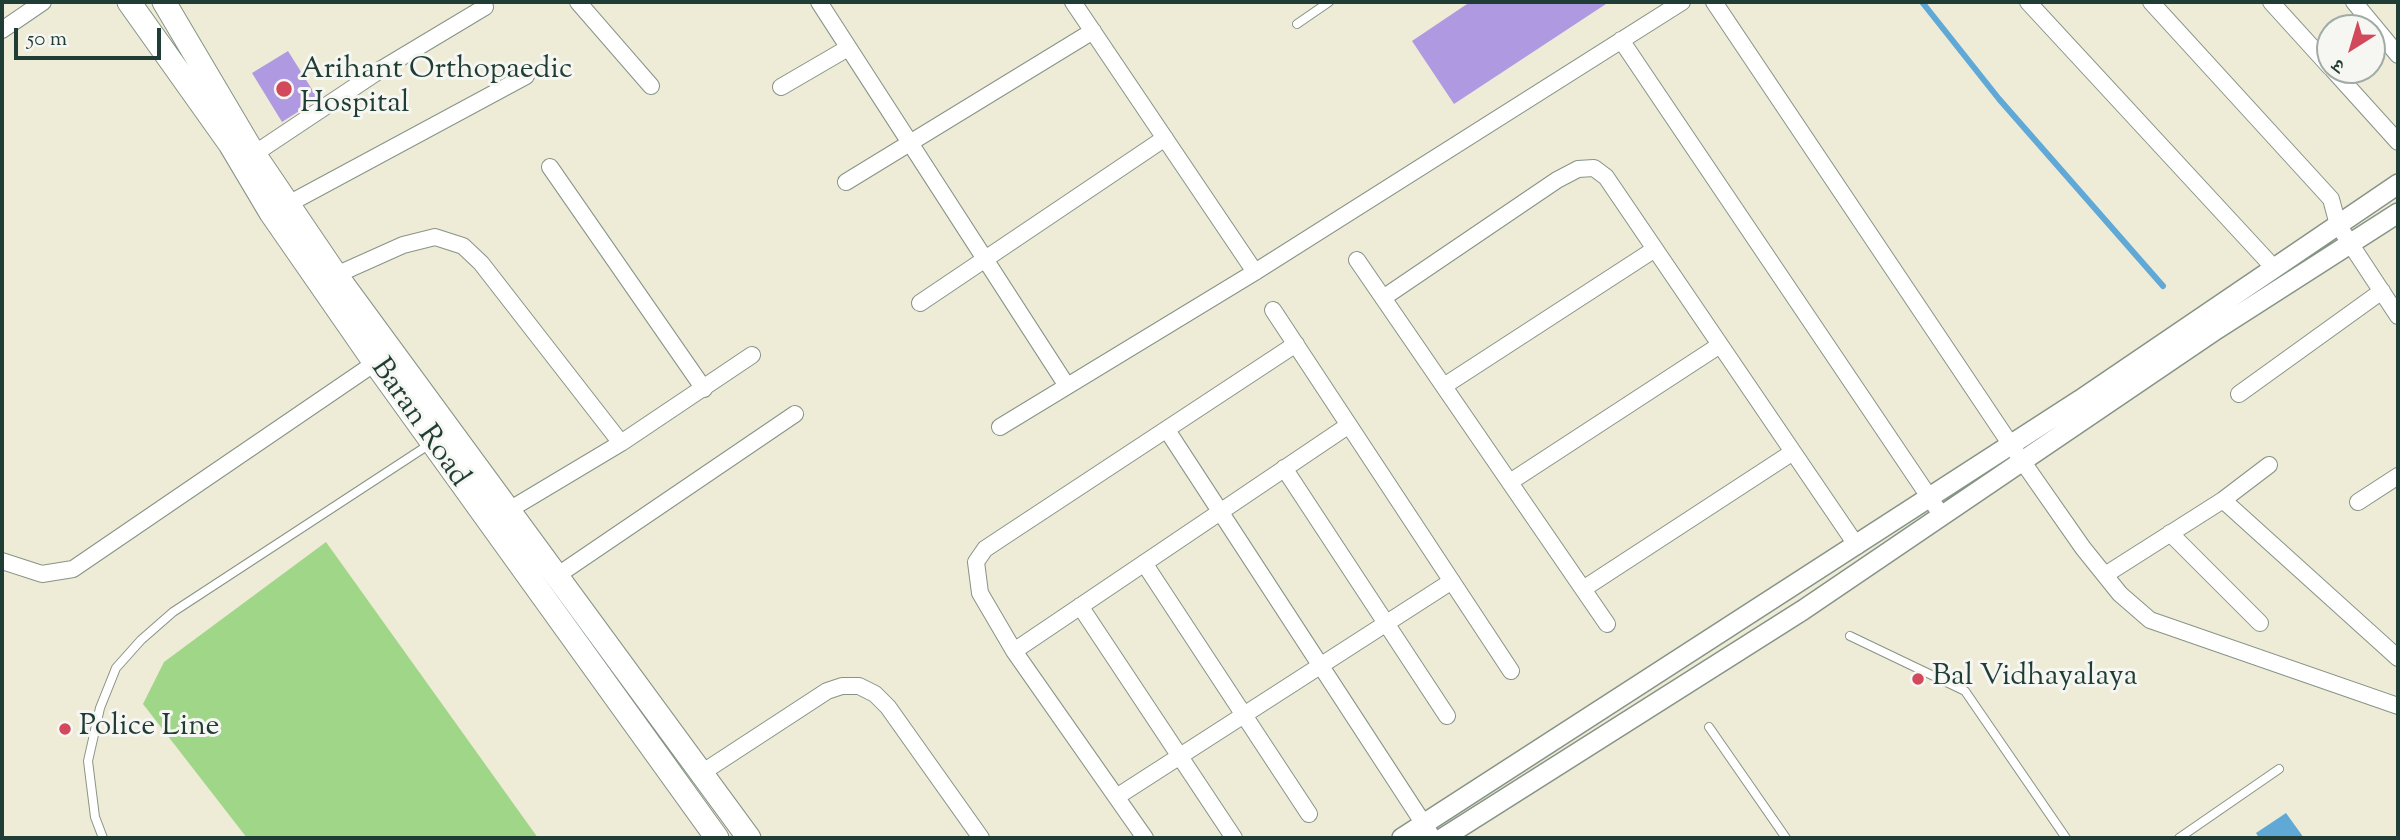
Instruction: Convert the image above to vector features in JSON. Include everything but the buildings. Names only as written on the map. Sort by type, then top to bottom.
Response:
[{"type":"main road","name":"Baran Road","points":[[129,2],[230,144],[336,275],[749,838]]},
{"type":"main road","name":"Baran Road","points":[[164,2],[254,154],[280,208],[375,363],[718,838]]},
{"type":"street","points":[[2,30],[43,2]]},
{"type":"street","points":[[578,2],[651,86]]},
{"type":"street","points":[[819,2],[1067,386]]},
{"type":"street","points":[[1073,2],[1255,272]]},
{"type":"street","points":[[1000,427],[1255,272],[1682,2]]},
{"type":"street","points":[[1714,2],[2017,453],[2120,594],[2150,620],[2398,706]]},
{"type":"street","points":[[2028,2],[2274,268]]},
{"type":"street","points":[[2151,2],[2331,199],[2338,225],[2398,316]]},
{"type":"street","points":[[2270,2],[2316,53]]},
{"type":"street","points":[[2354,2],[2398,55]]},
{"type":"street","points":[[254,154],[380,70],[485,7]]},
{"type":"street","points":[[846,182],[1093,32]]},
{"type":"street","points":[[1621,40],[1942,516]]},
{"type":"street","points":[[781,87],[849,48]]},
{"type":"street","points":[[280,208],[526,76]]},
{"type":"street","points":[[2345,84],[2398,142]]},
{"type":"street","points":[[920,303],[1166,138]]},
{"type":"street","points":[[550,167],[704,389]]},
{"type":"street","points":[[1383,298],[1578,169],[1594,168],[1606,177],[1857,547]]},
{"type":"street","points":[[1443,838],[1802,610],[1942,516],[2017,453],[2274,268],[2398,184]]},
{"type":"street","points":[[1402,838],[1429,831],[1930,498],[2017,453],[2398,213]]},
{"type":"street","points":[[336,275],[403,246],[435,237],[463,246],[481,263],[621,443]]},
{"type":"street","points":[[1444,386],[1655,249]]},
{"type":"street","points":[[1357,260],[1607,624]]},
{"type":"street","points":[[2239,394],[2382,291]]},
{"type":"street","points":[[1273,310],[1511,671]]},
{"type":"street","points":[[1146,838],[1014,651],[980,593],[976,562],[985,549],[1296,344]]},
{"type":"street","points":[[1510,482],[1720,345]]},
{"type":"street","points":[[509,510],[621,443],[752,355]]},
{"type":"street","points":[[2,561],[42,574],[73,569],[375,363]]},
{"type":"street","points":[[558,575],[795,414]]},
{"type":"street","points":[[1014,651],[1349,425]]},
{"type":"street","points":[[1167,429],[1429,831]]},
{"type":"street","points":[[1583,589],[1793,452]]},
{"type":"street","points":[[2105,575],[2223,500],[2269,465]]},
{"type":"street","points":[[1284,468],[1447,716]]},
{"type":"street","points":[[2358,502],[2398,476]]},
{"type":"street","points":[[2223,500],[2398,658]]},
{"type":"street","points":[[2169,533],[2260,624]]},
{"type":"street","points":[[1144,563],[1309,814]]},
{"type":"street","points":[[1118,796],[1452,580]]},
{"type":"street","points":[[1080,606],[1234,838]]},
{"type":"street","points":[[700,774],[827,691],[842,686],[859,685],[875,694],[888,707],[981,838]]},
{"type":"lane","points":[[1297,24],[1329,2]]},
{"type":"lane","points":[[103,838],[95,817],[88,761],[100,708],[116,668],[141,640],[173,612],[432,442]]},
{"type":"lane","points":[[1850,636],[1965,691],[2066,838]]},
{"type":"lane","points":[[1709,727],[1786,838]]},
{"type":"lane","points":[[2179,838],[2279,769]]},
{"type":"green space","points":[[326,542],[538,838],[247,838],[143,704],[164,662]]},
{"type":"water","points":[[2286,813],[2304,838],[2259,838],[2256,833]]},
{"type":"waterway","points":[[1922,2],[1999,99],[2163,286]]},
{"type":"place","name":"Arihant Orthopaedic Hospital","points":[[284,89]]},
{"type":"place","name":"Bal Vidhayalaya","points":[[1918,679]]},
{"type":"place","name":"Police Line","points":[[65,729]]}]
